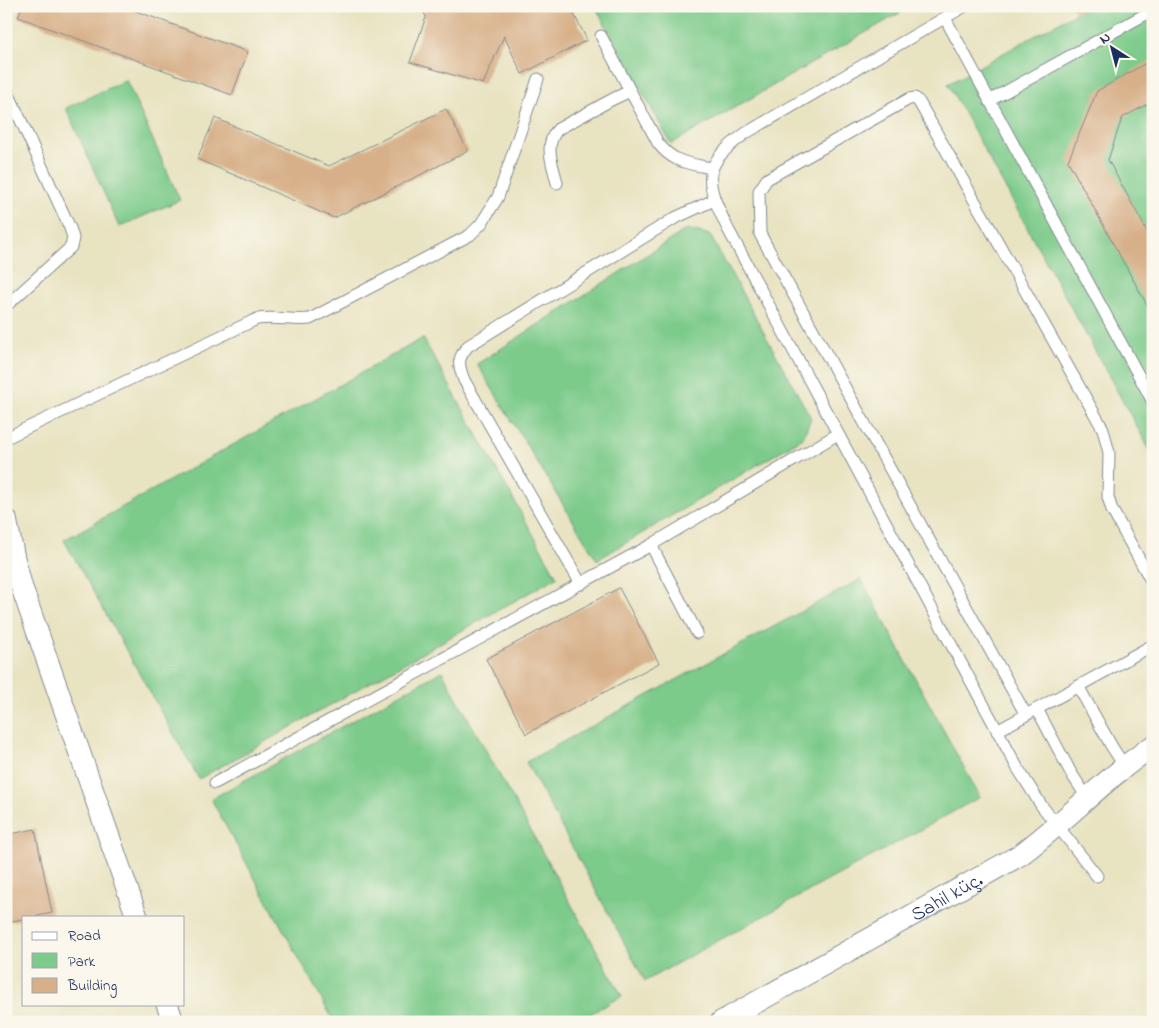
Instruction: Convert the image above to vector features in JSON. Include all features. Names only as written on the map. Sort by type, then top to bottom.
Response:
[{"type":"street","points":[[6,519],[22,588],[137,916]]},
{"type":"street","name":"Sahil küç.","points":[[721,1022],[1020,855],[1057,827],[1088,798],[1153,746]]},
{"type":"street","points":[[168,1006],[173,1022]]},
{"type":"lane","points":[[966,6],[746,133],[728,146],[719,156],[711,168],[710,178],[714,200],[1017,768],[1057,827],[1097,876]]},
{"type":"lane","points":[[989,101],[1153,10]]},
{"type":"lane","points":[[945,18],[1153,402]]},
{"type":"lane","points":[[601,36],[658,143],[677,160],[711,168]]},
{"type":"lane","points":[[6,438],[257,319],[268,317],[297,320],[310,319],[470,235],[481,224],[498,196],[538,79]]},
{"type":"lane","points":[[6,88],[73,238],[71,247],[6,306]]},
{"type":"lane","points":[[557,184],[549,146],[551,137],[558,129],[630,91]]},
{"type":"lane","points":[[1026,715],[760,234],[759,191],[768,179],[909,99],[915,98],[919,102],[1103,429],[1110,453],[1108,497],[1112,510],[1153,584]]},
{"type":"lane","points":[[581,584],[464,380],[458,366],[460,355],[468,346],[675,218],[714,200]]},
{"type":"lane","points":[[215,783],[651,545],[838,434]]},
{"type":"lane","points":[[651,545],[697,633]]},
{"type":"lane","points":[[997,731],[1153,645]]},
{"type":"lane","points":[[1078,686],[1125,767]]},
{"type":"lane","points":[[1037,709],[1071,773],[1088,798]]},
{"type":"green space","points":[[595,6],[912,6],[671,144]]},
{"type":"green space","points":[[1088,6],[1153,6],[1153,456],[948,84]]},
{"type":"green space","points":[[126,80],[180,200],[119,227],[66,108]]},
{"type":"green space","points":[[687,229],[710,235],[811,418],[803,438],[597,560],[477,364]]},
{"type":"green space","points":[[423,338],[557,577],[199,779],[64,540]]},
{"type":"green space","points":[[861,579],[980,797],[645,981],[526,762]]},
{"type":"green space","points":[[442,671],[622,996],[576,1022],[334,1022],[211,799]]},
{"type":"building","points":[[22,6],[122,6],[248,52],[232,95],[18,17]]},
{"type":"building","points":[[421,6],[570,6],[587,40],[522,74],[504,36],[483,84],[410,62],[426,17]]},
{"type":"building","points":[[1072,6],[1088,6],[1076,13]]},
{"type":"building","points":[[1153,59],[1153,101],[1122,118],[1108,160],[1153,242],[1153,316],[1068,161],[1097,91]]},
{"type":"building","points":[[446,109],[468,151],[334,218],[197,159],[215,118],[329,166]]},
{"type":"building","points":[[619,588],[659,663],[526,734],[486,659]]},
{"type":"building","points":[[35,829],[52,913],[38,916],[22,916],[22,919],[6,922],[6,835]]}]
